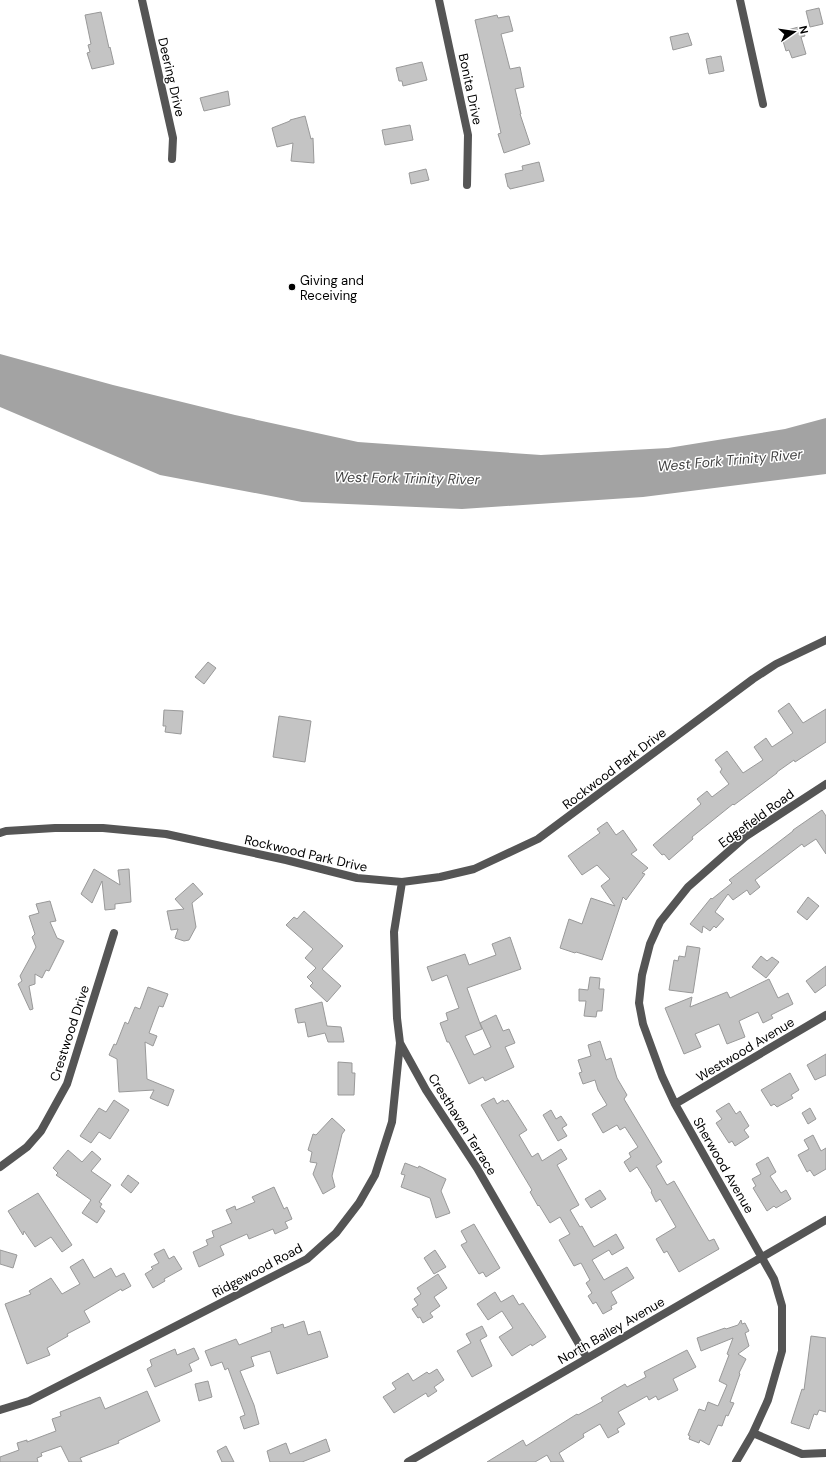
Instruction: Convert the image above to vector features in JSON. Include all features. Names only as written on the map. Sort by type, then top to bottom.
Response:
[{"type":"street","name":"Deering Drive","points":[[142,0],[173,138],[172,159]]},
{"type":"street","name":"Bonita Drive","points":[[439,0],[468,135],[467,185]]},
{"type":"street","points":[[740,0],[763,104]]},
{"type":"street","name":"Rockwood Park Drive","points":[[0,833],[6,831],[55,828],[103,828],[166,834],[286,860],[357,878],[402,882],[440,877],[474,869],[538,840],[753,679],[776,664],[826,640]]},
{"type":"street","name":"Edgefield Road","points":[[669,910],[688,887],[745,838],[826,784]]},
{"type":"street","name":"Cresthaven Terrace","points":[[402,882],[394,932],[395,986],[400,1043],[426,1090],[477,1168],[587,1358]]},
{"type":"street","name":"Sherwood Avenue","points":[[669,910],[660,922],[650,944],[642,975],[639,1003],[643,1024],[662,1076],[675,1104],[762,1256],[774,1279],[782,1306],[782,1351],[768,1400],[753,1433],[736,1462]]},
{"type":"street","name":"Crestwood Drive","points":[[0,1167],[27,1147],[40,1131],[67,1084],[114,934]]},
{"type":"street","name":"Westwood Avenue","points":[[675,1104],[826,1015]]},
{"type":"street","name":"Ridgewood Road","points":[[0,1410],[29,1401],[307,1259],[336,1233],[359,1203],[375,1175],[392,1122],[400,1043]]},
{"type":"street","name":"North Bailey Avenue","points":[[408,1462],[826,1220]]},
{"type":"street","points":[[753,1433],[802,1454],[826,1453]]},
{"type":"water","name":"West Fork Trinity River","points":[[0,354],[113,385],[235,415],[358,442],[541,455],[668,448],[785,429],[826,418],[826,474],[643,497],[462,509],[302,502],[160,475],[0,407]]},
{"type":"building","points":[[819,8],[823,24],[810,27],[806,11]]},
{"type":"building","points":[[101,12],[114,64],[92,69],[87,53],[90,52],[88,45],[91,44],[85,15]]},
{"type":"building","points":[[497,15],[498,18],[509,16],[513,31],[501,34],[510,69],[520,67],[524,87],[515,89],[520,114],[530,144],[504,153],[498,134],[501,133],[475,20]]},
{"type":"building","points":[[802,26],[805,36],[801,37],[806,54],[792,58],[789,50],[786,51],[783,41],[786,40],[784,31]]},
{"type":"building","points":[[688,33],[692,45],[673,50],[670,37]]},
{"type":"building","points":[[721,56],[724,71],[709,74],[706,59]]},
{"type":"building","points":[[422,62],[427,80],[403,86],[402,81],[399,81],[396,68]]},
{"type":"building","points":[[228,91],[230,105],[204,111],[200,98]]},
{"type":"building","points":[[305,116],[311,139],[313,138],[314,163],[291,161],[293,143],[277,147],[272,128],[290,120]]},
{"type":"building","points":[[410,125],[413,140],[385,145],[382,130]]},
{"type":"building","points":[[539,162],[544,181],[510,189],[508,187],[505,174],[523,170],[522,166]]},
{"type":"building","points":[[426,169],[429,180],[411,184],[409,173]]},
{"type":"building","points":[[208,662],[216,668],[204,684],[195,677]]},
{"type":"building","points":[[789,703],[803,723],[826,709],[826,742],[795,762],[794,760],[734,805],[733,804],[692,837],[693,839],[669,860],[664,854],[662,855],[653,845],[701,804],[697,799],[707,791],[712,797],[729,784],[720,772],[722,769],[715,760],[727,751],[743,773],[763,760],[754,747],[766,738],[772,747],[793,733],[778,711]]},
{"type":"building","points":[[164,710],[183,711],[181,734],[165,732],[166,726],[163,726]]},
{"type":"building","points":[[279,716],[311,721],[305,762],[273,757]]},
{"type":"building","points":[[822,810],[826,816],[826,854],[816,839],[804,847],[802,844],[755,880],[760,887],[750,895],[747,890],[733,900],[728,894],[715,912],[724,919],[716,928],[714,926],[710,931],[703,926],[702,933],[690,924],[711,898],[712,899],[732,883],[729,880],[793,830]]},
{"type":"building","points":[[607,822],[616,835],[623,830],[637,850],[631,854],[648,868],[642,873],[645,874],[626,900],[623,897],[602,960],[560,948],[569,919],[582,924],[591,898],[615,906],[601,886],[610,879],[597,865],[582,875],[568,856],[600,833],[597,829]]},
{"type":"building","points":[[94,869],[120,885],[118,870],[129,869],[131,902],[115,904],[115,909],[105,910],[102,881],[92,903],[81,894]]},
{"type":"building","points":[[193,883],[203,894],[192,903],[196,927],[189,940],[184,941],[175,938],[178,929],[171,930],[167,911],[184,909],[175,899]]},
{"type":"building","points":[[808,897],[819,906],[807,920],[797,912]]},
{"type":"building","points":[[50,901],[56,921],[50,922],[57,938],[64,941],[49,971],[46,970],[42,978],[35,974],[35,984],[29,986],[33,1009],[30,1010],[18,984],[22,981],[20,976],[36,947],[32,937],[35,934],[29,916],[39,913],[36,904]]},
{"type":"building","points":[[304,911],[343,946],[322,969],[341,986],[327,1002],[310,986],[313,983],[307,977],[316,968],[305,958],[313,949],[286,925],[294,917],[297,919]]},
{"type":"building","points":[[510,937],[521,969],[467,988],[482,1029],[465,1036],[474,1055],[491,1047],[480,1023],[496,1015],[503,1031],[509,1029],[515,1043],[505,1047],[514,1067],[485,1081],[483,1077],[469,1084],[449,1042],[447,1042],[440,1023],[448,1020],[446,1013],[459,1008],[447,975],[432,981],[427,967],[465,954],[469,965],[496,955],[492,944]]},
{"type":"building","points":[[687,946],[700,948],[693,993],[669,990],[674,960],[678,961],[679,956],[685,957]]},
{"type":"building","points":[[761,956],[767,961],[772,957],[779,962],[766,978],[752,967]]},
{"type":"building","points":[[826,966],[826,985],[815,993],[806,981]]},
{"type":"building","points":[[590,977],[600,978],[599,989],[604,989],[602,1011],[597,1011],[596,1017],[584,1016],[586,1001],[579,1001],[579,989],[588,990]]},
{"type":"building","points":[[769,979],[778,998],[788,993],[793,1004],[771,1015],[773,1018],[763,1023],[758,1012],[739,1021],[745,1037],[727,1044],[719,1024],[695,1034],[701,1047],[684,1054],[665,1008],[692,997],[690,1007],[727,992],[730,998]]},
{"type":"building","points":[[148,987],[168,994],[163,1007],[159,1006],[149,1033],[157,1036],[153,1046],[145,1042],[147,1079],[174,1090],[168,1106],[150,1098],[154,1090],[119,1092],[117,1059],[109,1055],[114,1044],[116,1045],[125,1022],[128,1024],[135,1007],[140,1009]]},
{"type":"building","points":[[322,1002],[327,1026],[341,1027],[344,1042],[328,1042],[325,1033],[308,1037],[305,1022],[298,1023],[295,1009]]},
{"type":"building","points":[[600,1041],[606,1060],[611,1058],[617,1078],[627,1095],[624,1099],[662,1162],[656,1166],[667,1185],[674,1181],[709,1241],[714,1239],[719,1249],[679,1272],[667,1251],[664,1253],[656,1239],[676,1227],[660,1199],[656,1202],[651,1192],[652,1191],[637,1167],[630,1172],[624,1162],[631,1157],[629,1153],[638,1147],[625,1127],[620,1130],[617,1125],[603,1133],[592,1114],[607,1105],[598,1090],[595,1080],[583,1084],[579,1073],[582,1072],[578,1060],[591,1056],[588,1045]]},
{"type":"building","points":[[826,1054],[826,1075],[815,1080],[807,1065]]},
{"type":"building","points":[[338,1062],[352,1063],[352,1073],[355,1073],[354,1095],[338,1095]]},
{"type":"building","points":[[790,1073],[799,1090],[791,1095],[793,1098],[777,1107],[774,1104],[771,1106],[761,1090]]},
{"type":"building","points":[[494,1098],[497,1104],[503,1100],[504,1102],[508,1100],[527,1130],[519,1135],[532,1157],[538,1153],[542,1161],[561,1149],[567,1159],[557,1165],[579,1205],[570,1210],[580,1227],[582,1226],[594,1247],[616,1234],[624,1248],[612,1255],[609,1250],[592,1260],[604,1280],[627,1267],[634,1278],[611,1292],[617,1303],[611,1306],[612,1309],[603,1314],[596,1302],[593,1304],[588,1296],[592,1293],[586,1283],[590,1280],[581,1263],[574,1266],[559,1240],[570,1234],[560,1217],[550,1223],[539,1205],[538,1206],[530,1192],[532,1190],[481,1105]]},
{"type":"building","points":[[114,1100],[129,1110],[110,1139],[99,1132],[91,1143],[80,1136],[99,1108],[106,1112]]},
{"type":"building","points":[[729,1103],[736,1114],[740,1111],[749,1126],[744,1130],[749,1137],[735,1146],[732,1141],[729,1143],[716,1123],[722,1119],[716,1111]]},
{"type":"building","points":[[810,1108],[816,1119],[808,1124],[802,1113]]},
{"type":"building","points":[[551,1110],[556,1119],[561,1116],[567,1125],[562,1128],[567,1136],[558,1141],[543,1115]]},
{"type":"building","points":[[332,1118],[345,1130],[342,1134],[332,1176],[335,1187],[323,1194],[313,1174],[317,1163],[310,1162],[312,1152],[308,1150],[313,1134],[316,1135]]},
{"type":"building","points":[[813,1135],[821,1151],[826,1148],[826,1169],[814,1176],[810,1170],[807,1172],[798,1155],[809,1149],[804,1140]]},
{"type":"building","points":[[68,1150],[82,1162],[92,1151],[101,1159],[91,1171],[111,1185],[99,1202],[102,1204],[100,1207],[105,1211],[97,1223],[82,1213],[91,1200],[56,1175],[58,1173],[53,1168]]},
{"type":"building","points":[[768,1157],[776,1172],[770,1176],[781,1193],[786,1190],[791,1199],[776,1208],[774,1206],[767,1211],[753,1188],[756,1186],[752,1179],[761,1174],[756,1164]]},
{"type":"building","points":[[405,1163],[418,1168],[419,1166],[446,1179],[441,1191],[450,1213],[436,1218],[430,1198],[401,1187],[405,1175],[401,1174]]},
{"type":"building","points":[[128,1175],[139,1183],[131,1193],[121,1185]]},
{"type":"building","points":[[274,1187],[284,1209],[287,1207],[292,1219],[285,1222],[288,1228],[275,1234],[273,1229],[249,1239],[247,1234],[220,1246],[224,1255],[199,1267],[193,1252],[208,1245],[206,1240],[214,1237],[212,1231],[232,1223],[226,1210],[235,1206],[236,1210],[255,1202],[252,1197]]},
{"type":"building","points":[[600,1190],[606,1199],[591,1208],[585,1199]]},
{"type":"building","points":[[38,1193],[72,1245],[62,1252],[51,1237],[35,1247],[24,1231],[23,1235],[8,1211]]},
{"type":"building","points":[[474,1224],[500,1268],[486,1277],[483,1272],[479,1274],[461,1245],[467,1242],[461,1231]]},
{"type":"building","points":[[164,1249],[169,1259],[174,1256],[182,1269],[164,1279],[165,1281],[153,1288],[145,1274],[153,1269],[151,1267],[159,1263],[154,1254]]},
{"type":"building","points":[[0,1250],[17,1255],[13,1268],[0,1264]]},
{"type":"building","points":[[435,1250],[446,1267],[434,1274],[424,1258]]},
{"type":"building","points":[[83,1259],[94,1278],[111,1268],[116,1277],[124,1273],[131,1286],[122,1291],[121,1289],[84,1311],[90,1322],[67,1334],[68,1336],[47,1348],[50,1355],[27,1364],[5,1304],[31,1294],[29,1291],[51,1278],[62,1294],[80,1284],[70,1267]]},
{"type":"building","points":[[438,1274],[447,1288],[434,1297],[440,1306],[430,1313],[433,1317],[423,1323],[420,1317],[418,1318],[412,1309],[418,1305],[414,1299],[421,1294],[417,1288]]},
{"type":"building","points":[[495,1292],[501,1302],[513,1295],[519,1305],[523,1303],[546,1337],[532,1346],[531,1344],[512,1356],[499,1337],[513,1328],[502,1311],[488,1320],[477,1304]]},
{"type":"building","points":[[741,1320],[742,1324],[745,1323],[749,1331],[745,1333],[749,1346],[738,1354],[746,1359],[739,1373],[740,1374],[730,1402],[734,1403],[728,1416],[726,1415],[722,1426],[718,1425],[709,1445],[700,1440],[699,1443],[689,1439],[690,1436],[688,1435],[699,1409],[705,1411],[708,1402],[718,1406],[727,1385],[719,1381],[729,1355],[727,1354],[733,1338],[701,1351],[697,1338],[738,1325]]},
{"type":"building","points":[[304,1321],[308,1335],[320,1331],[328,1357],[277,1374],[270,1351],[251,1357],[254,1366],[240,1371],[254,1405],[259,1424],[244,1429],[240,1417],[245,1415],[228,1368],[225,1370],[222,1362],[211,1366],[205,1351],[236,1339],[239,1345],[272,1332],[271,1328],[283,1324],[284,1328]]},
{"type":"building","points":[[482,1326],[487,1336],[480,1340],[492,1366],[472,1377],[457,1351],[471,1343],[466,1334]]},
{"type":"building","points":[[811,1336],[826,1338],[826,1412],[819,1410],[817,1415],[814,1414],[809,1429],[791,1423],[802,1389],[804,1390]]},
{"type":"building","points":[[194,1348],[199,1359],[189,1364],[192,1371],[155,1387],[147,1369],[152,1366],[150,1360],[175,1349],[177,1355]]},
{"type":"building","points":[[687,1350],[696,1367],[673,1379],[678,1390],[658,1400],[656,1396],[649,1400],[647,1396],[618,1412],[625,1424],[617,1429],[619,1432],[608,1438],[600,1424],[583,1434],[584,1437],[559,1453],[564,1462],[551,1462],[547,1455],[535,1462],[487,1462],[523,1440],[526,1446],[577,1414],[578,1415],[603,1401],[601,1398],[625,1384],[627,1387],[646,1377],[644,1372]]},
{"type":"building","points":[[437,1369],[444,1380],[434,1387],[437,1391],[428,1397],[426,1393],[394,1413],[383,1397],[396,1389],[392,1383],[408,1373],[413,1381],[427,1372],[429,1374]]},
{"type":"building","points":[[208,1381],[212,1397],[199,1401],[195,1384]]},
{"type":"building","points":[[147,1391],[160,1421],[118,1441],[119,1443],[80,1458],[82,1462],[69,1462],[61,1446],[41,1453],[42,1456],[37,1458],[38,1462],[0,1462],[0,1457],[19,1450],[17,1443],[27,1440],[27,1442],[56,1431],[52,1419],[61,1416],[60,1412],[100,1397],[105,1409]]},
{"type":"building","points":[[326,1439],[330,1451],[302,1462],[270,1462],[267,1451],[286,1443],[290,1454]]},
{"type":"building","points":[[226,1446],[234,1462],[222,1462],[217,1451]]},
{"type":"place","name":"Giving and Receiving","points":[[292,287]]}]
